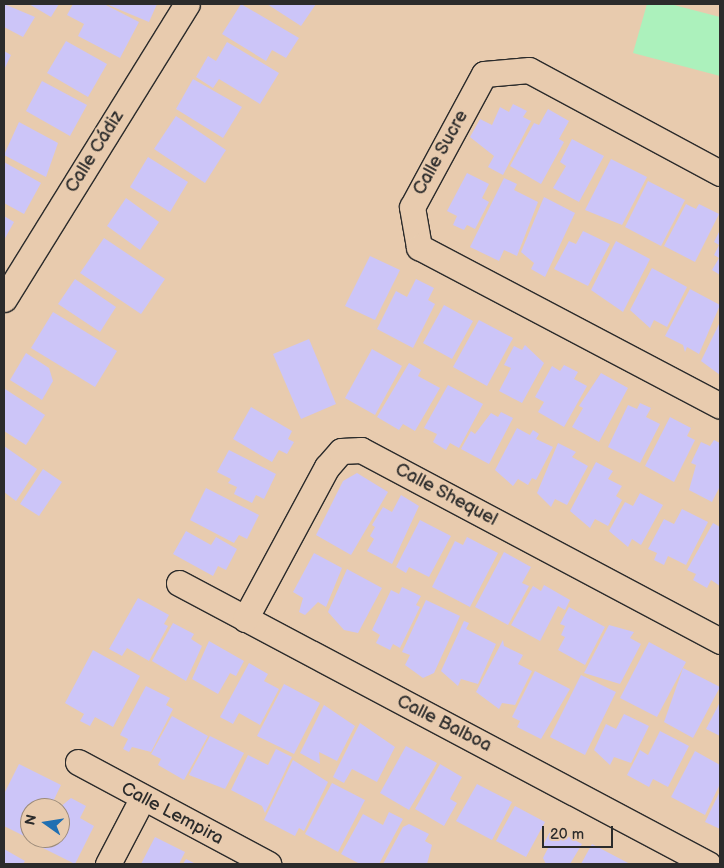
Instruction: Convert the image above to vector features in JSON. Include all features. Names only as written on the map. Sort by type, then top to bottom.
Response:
[{"type":"street","name":"Calle Cádiz","points":[[4,299],[187,4]]},
{"type":"street","name":"Calle Sucre","points":[[720,173],[529,70],[484,74],[412,207],[420,247],[720,406]]},
{"type":"street","name":"Calle Shequel","points":[[244,619],[327,467],[341,451],[361,450],[720,641]]},
{"type":"street","name":"Calle Balboa","points":[[179,583],[708,864]]},
{"type":"street","name":"Calle Lempira","points":[[78,762],[142,799],[268,864]]},
{"type":"street","points":[[108,864],[142,799]]},
{"type":"green space","points":[[647,4],[670,4],[720,17],[720,76],[633,53]]},
{"type":"building","points":[[4,4],[35,17],[23,37],[4,27]]},
{"type":"building","points":[[29,4],[59,4],[51,17]]},
{"type":"building","points":[[73,4],[104,4],[139,22],[120,58],[78,36],[84,24],[67,15]]},
{"type":"building","points":[[106,4],[157,4],[149,22]]},
{"type":"building","points":[[241,4],[299,38],[286,58],[272,50],[266,61],[222,34]]},
{"type":"building","points":[[267,4],[316,4],[301,26]]},
{"type":"building","points":[[66,41],[107,64],[88,97],[47,73]]},
{"type":"building","points":[[227,42],[279,73],[260,104],[219,79],[213,88],[196,77],[208,56],[216,61]]},
{"type":"building","points":[[4,51],[11,55],[4,70]]},
{"type":"building","points":[[193,79],[242,107],[223,138],[176,109]]},
{"type":"building","points":[[42,81],[87,105],[70,136],[26,111]]},
{"type":"building","points":[[513,104],[527,111],[523,117],[531,121],[503,175],[488,167],[494,156],[470,137],[480,119],[492,125],[500,107],[509,112]]},
{"type":"building","points":[[548,109],[569,121],[559,139],[564,142],[541,184],[510,166],[534,123],[539,125]]},
{"type":"building","points":[[176,116],[226,150],[205,183],[154,149]]},
{"type":"building","points":[[19,122],[58,143],[46,177],[4,155]]},
{"type":"building","points":[[572,139],[604,156],[579,202],[553,188],[566,166],[560,162]]},
{"type":"building","points":[[148,157],[188,182],[170,212],[130,187]]},
{"type":"building","points":[[611,159],[647,177],[622,225],[585,210]]},
{"type":"building","points":[[4,162],[41,183],[24,214],[4,203]]},
{"type":"building","points":[[467,173],[489,184],[482,198],[489,202],[475,229],[467,225],[464,230],[453,225],[457,216],[447,211]]},
{"type":"building","points":[[504,178],[517,184],[514,190],[538,202],[517,256],[504,250],[499,261],[470,247]]},
{"type":"building","points":[[648,181],[685,200],[661,246],[625,227]]},
{"type":"building","points":[[544,197],[575,213],[545,277],[531,269],[534,263],[521,252]]},
{"type":"building","points":[[126,198],[159,222],[140,250],[107,226]]},
{"type":"building","points":[[686,204],[696,209],[699,204],[719,214],[695,262],[664,246]]},
{"type":"building","points":[[4,216],[14,222],[4,240]]},
{"type":"building","points":[[720,230],[720,275],[712,270],[719,258],[714,255],[719,245],[714,242]]},
{"type":"building","points":[[583,231],[610,244],[588,286],[554,269],[569,241],[576,244]]},
{"type":"building","points":[[104,238],[165,279],[141,314],[80,273]]},
{"type":"building","points":[[616,241],[650,259],[623,312],[591,290]]},
{"type":"building","points":[[370,256],[400,270],[375,320],[345,306]]},
{"type":"building","points":[[652,268],[687,287],[667,327],[654,320],[650,328],[630,310]]},
{"type":"building","points":[[75,279],[116,307],[100,332],[58,304]]},
{"type":"building","points":[[416,279],[434,288],[428,300],[435,304],[413,348],[377,329],[396,291],[407,297]]},
{"type":"building","points":[[690,289],[720,305],[699,354],[687,347],[685,352],[683,345],[665,336]]},
{"type":"building","points":[[444,305],[473,321],[452,359],[423,343]]},
{"type":"building","points":[[53,312],[117,351],[95,387],[31,348]]},
{"type":"building","points":[[479,320],[513,338],[487,386],[453,367]]},
{"type":"building","points":[[720,322],[720,375],[701,361]]},
{"type":"building","points":[[309,339],[336,404],[301,419],[273,354]]},
{"type":"building","points":[[525,345],[544,363],[522,403],[499,391],[511,368],[504,365],[514,346],[522,350]]},
{"type":"building","points":[[372,349],[402,366],[375,415],[345,398]]},
{"type":"building","points":[[26,353],[49,368],[53,381],[42,400],[10,380]]},
{"type":"building","points":[[409,363],[421,370],[418,376],[440,388],[415,431],[403,424],[399,430],[377,417]]},
{"type":"building","points":[[564,365],[578,372],[574,379],[587,386],[564,427],[538,412],[544,402],[535,397],[552,366],[560,371]]},
{"type":"building","points":[[601,373],[628,388],[599,442],[572,427],[583,408],[579,406]]},
{"type":"building","points":[[448,385],[483,404],[459,448],[450,443],[446,450],[433,442],[437,434],[424,428]]},
{"type":"building","points":[[5,389],[45,415],[26,445],[4,431]]},
{"type":"building","points":[[640,403],[651,408],[646,417],[660,424],[640,463],[608,447],[628,405],[637,409]]},
{"type":"building","points":[[251,407],[292,431],[288,439],[294,442],[287,454],[279,450],[272,462],[233,439]]},
{"type":"building","points":[[501,412],[513,418],[489,464],[461,449],[471,431],[475,434],[491,413],[498,417]]},
{"type":"building","points":[[670,417],[691,428],[687,436],[695,440],[674,482],[645,466]]},
{"type":"building","points":[[517,428],[530,435],[533,430],[539,434],[536,439],[553,447],[536,480],[532,478],[528,485],[518,479],[513,486],[495,470]]},
{"type":"building","points":[[714,440],[720,443],[720,486],[712,502],[689,490],[696,465],[691,463],[701,442],[710,446]]},
{"type":"building","points":[[558,443],[576,452],[572,457],[588,466],[567,505],[555,499],[551,507],[537,493]]},
{"type":"building","points":[[4,446],[37,469],[16,501],[4,492]]},
{"type":"building","points":[[229,450],[276,474],[264,499],[256,495],[252,503],[234,494],[237,487],[228,483],[231,479],[217,472]]},
{"type":"building","points":[[596,462],[613,471],[608,479],[622,486],[616,496],[622,500],[608,526],[595,519],[590,528],[570,511]]},
{"type":"building","points":[[43,469],[62,482],[39,516],[20,504]]},
{"type":"building","points":[[357,473],[388,492],[351,555],[316,535],[343,481]]},
{"type":"building","points":[[206,488],[259,515],[247,539],[239,535],[234,543],[190,520]]},
{"type":"building","points":[[640,493],[663,505],[641,545],[632,539],[628,547],[609,531],[625,502],[633,506]]},
{"type":"building","points":[[401,495],[419,506],[392,564],[367,551],[374,539],[370,536],[375,527],[372,525],[383,507],[392,512]]},
{"type":"building","points":[[682,509],[708,522],[686,565],[668,556],[664,565],[654,560],[657,553],[648,549],[664,519],[674,524]]},
{"type":"building","points":[[420,520],[451,536],[429,577],[409,567],[406,573],[396,567]]},
{"type":"building","points":[[713,523],[720,527],[720,586],[711,580],[707,588],[693,580],[696,574],[687,570]]},
{"type":"building","points":[[186,531],[211,545],[216,537],[237,549],[226,570],[218,566],[213,576],[173,554]]},
{"type":"building","points":[[467,537],[498,553],[470,607],[432,587],[455,541],[463,545]]},
{"type":"building","points":[[504,552],[531,567],[522,583],[529,586],[508,625],[475,607]]},
{"type":"building","points":[[314,553],[342,568],[326,607],[318,602],[305,615],[299,612],[303,598],[293,592]]},
{"type":"building","points":[[347,569],[382,588],[358,633],[344,630],[328,612]]},
{"type":"building","points":[[544,585],[570,600],[565,610],[558,606],[540,641],[511,625],[533,586],[541,591]]},
{"type":"building","points":[[402,587],[421,596],[416,605],[420,607],[400,648],[393,644],[390,650],[376,643],[380,635],[372,630],[391,590],[399,594]]},
{"type":"building","points":[[138,598],[169,615],[164,624],[168,626],[149,661],[127,648],[122,656],[109,649]]},
{"type":"building","points":[[426,600],[460,616],[434,673],[423,678],[405,665],[410,655],[402,652]]},
{"type":"building","points":[[569,607],[605,627],[585,665],[558,650],[565,637],[561,635],[565,626],[560,624]]},
{"type":"building","points":[[464,621],[469,623],[466,629],[496,644],[478,684],[461,679],[458,686],[441,671]]},
{"type":"building","points":[[173,623],[194,634],[191,639],[202,646],[186,681],[152,661]]},
{"type":"building","points":[[609,625],[634,632],[630,638],[641,644],[620,684],[584,673]]},
{"type":"building","points":[[503,640],[504,646],[523,655],[518,664],[532,671],[515,705],[502,703],[499,709],[476,692]]},
{"type":"building","points":[[209,641],[244,661],[236,676],[230,673],[218,694],[192,679]]},
{"type":"building","points":[[649,642],[686,662],[657,717],[620,698]]},
{"type":"building","points":[[93,650],[140,676],[113,727],[95,717],[90,726],[80,721],[84,714],[65,703]]},
{"type":"building","points":[[249,663],[268,674],[264,681],[279,689],[260,725],[239,713],[233,724],[220,717]]},
{"type":"building","points":[[683,668],[720,687],[693,738],[664,722]]},
{"type":"building","points":[[535,671],[570,689],[541,739],[517,727],[520,721],[512,717]]},
{"type":"building","points":[[581,675],[616,692],[585,755],[550,737]]},
{"type":"building","points":[[284,684],[320,703],[294,754],[257,736]]},
{"type":"building","points":[[146,686],[170,698],[166,705],[173,709],[151,752],[132,747],[129,752],[123,749],[128,739],[120,735]]},
{"type":"building","points":[[720,702],[720,736],[706,729]]},
{"type":"building","points":[[324,705],[355,726],[337,761],[319,752],[320,764],[300,753]]},
{"type":"building","points":[[624,714],[649,726],[631,763],[614,757],[610,765],[594,750],[606,724],[616,729]]},
{"type":"building","points":[[172,716],[208,736],[184,780],[158,765],[161,759],[151,754]]},
{"type":"building","points":[[360,723],[395,747],[377,782],[352,769],[344,783],[333,777]]},
{"type":"building","points":[[660,731],[689,746],[668,787],[653,779],[649,787],[627,775],[640,750],[648,755]]},
{"type":"building","points":[[210,736],[244,753],[225,789],[189,775]]},
{"type":"building","points":[[406,746],[437,763],[409,810],[380,793]]},
{"type":"building","points":[[276,749],[292,757],[265,813],[262,806],[231,790],[248,755],[268,765]]},
{"type":"building","points":[[695,751],[720,765],[720,784],[705,815],[671,797]]},
{"type":"building","points":[[293,760],[328,782],[304,831],[299,828],[295,836],[264,820]]},
{"type":"building","points":[[19,764],[61,785],[55,798],[20,798],[20,834],[4,826],[4,794]]},
{"type":"building","points":[[440,764],[462,777],[450,799],[457,803],[444,826],[415,809]]},
{"type":"building","points":[[332,783],[365,800],[338,852],[305,834]]},
{"type":"building","points":[[477,784],[512,802],[492,840],[456,821]]},
{"type":"building","points":[[720,791],[720,829],[705,822]]},
{"type":"building","points":[[70,799],[86,806],[80,818],[94,826],[75,864],[43,848],[70,848]]},
{"type":"building","points":[[515,806],[545,822],[526,857],[496,841]]},
{"type":"building","points":[[389,812],[403,819],[379,864],[360,864],[341,854],[363,814],[383,825]]},
{"type":"building","points":[[409,824],[429,834],[425,841],[432,845],[427,864],[383,864],[403,827]]},
{"type":"building","points":[[552,828],[582,844],[570,864],[546,864],[543,858],[548,848],[543,845]]},
{"type":"building","points":[[155,837],[185,852],[179,864],[141,864]]},
{"type":"building","points":[[592,844],[630,864],[581,864]]},
{"type":"building","points":[[4,849],[25,861],[23,864],[4,864]]},
{"type":"building","points":[[186,859],[196,864],[183,864]]}]
